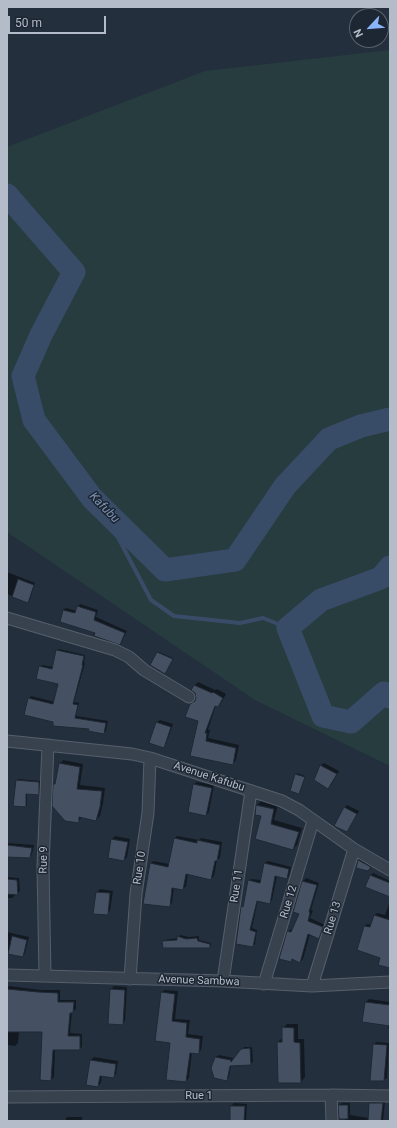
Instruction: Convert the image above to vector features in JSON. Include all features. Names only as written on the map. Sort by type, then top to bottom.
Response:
[{"type":"street","points":[[7,618],[114,650],[129,657],[144,670],[189,697]]},
{"type":"street","name":"Avenue Kafubu","points":[[7,741],[132,754],[150,758],[282,801],[299,810],[354,849],[390,870]]},
{"type":"street","name":"Rue 9","points":[[45,976],[43,866],[48,745]]},
{"type":"street","name":"Rue 10","points":[[130,979],[136,894],[148,812],[150,758]]},
{"type":"street","name":"Rue 11","points":[[223,982],[251,791]]},
{"type":"street","name":"Rue 12","points":[[264,984],[313,821]]},
{"type":"street","name":"Rue 13","points":[[312,986],[354,849]]},
{"type":"street","name":"Avenue Sambwa","points":[[7,975],[312,986],[390,982]]},
{"type":"street","points":[[331,1095],[332,1121]]},
{"type":"street","name":"Rue 1","points":[[7,1097],[390,1096]]},
{"type":"green space","points":[[390,50],[390,766],[255,700],[7,532],[7,147],[205,71]]},
{"type":"building","points":[[18,579],[34,585],[28,603],[12,597]]},
{"type":"building","points":[[77,606],[96,612],[94,620],[125,633],[120,645],[94,636],[95,633],[60,622],[63,610],[75,613]]},
{"type":"building","points":[[56,650],[84,656],[73,704],[78,705],[75,718],[106,723],[104,734],[88,731],[89,729],[53,726],[53,722],[24,715],[28,698],[53,704],[58,684],[36,679],[39,666],[52,669]]},
{"type":"building","points":[[157,652],[173,659],[165,674],[150,665]]},
{"type":"building","points":[[194,685],[212,693],[213,692],[223,698],[218,707],[215,706],[205,733],[207,733],[206,741],[236,748],[233,765],[190,756],[198,721],[185,717],[190,704],[195,701],[196,698],[195,693],[191,690]]},
{"type":"building","points":[[156,722],[171,727],[164,748],[149,743]]},
{"type":"building","points":[[59,763],[80,767],[77,789],[102,791],[96,821],[79,817],[79,823],[65,821],[52,806],[53,784],[55,784]]},
{"type":"building","points":[[320,765],[337,774],[328,789],[314,780]]},
{"type":"building","points":[[295,774],[305,777],[299,794],[290,791]]},
{"type":"building","points":[[16,780],[39,782],[39,795],[26,794],[26,807],[13,806]]},
{"type":"building","points":[[193,784],[212,788],[206,816],[188,812]]},
{"type":"building","points":[[256,805],[274,809],[271,824],[299,832],[293,850],[255,839],[261,816],[255,815]]},
{"type":"building","points":[[344,807],[357,814],[347,832],[334,826]]},
{"type":"building","points":[[174,838],[197,843],[197,840],[220,845],[211,880],[186,874],[183,890],[172,888],[170,907],[143,904],[150,863],[168,867]]},
{"type":"building","points":[[111,839],[128,842],[124,861],[108,858]]},
{"type":"building","points":[[7,845],[32,848],[30,858],[7,857]]},
{"type":"building","points":[[358,860],[371,867],[368,871],[356,868]]},
{"type":"building","points":[[264,863],[289,869],[287,879],[275,876],[270,904],[257,901],[250,930],[256,932],[253,947],[236,944],[241,906],[243,907],[248,880],[260,883]]},
{"type":"building","points":[[370,875],[390,883],[390,897],[365,887]]},
{"type":"building","points":[[7,879],[17,880],[18,895],[7,894]]},
{"type":"building","points":[[302,881],[317,885],[309,912],[308,921],[323,927],[319,939],[308,934],[300,963],[292,959],[291,962],[279,959],[287,931],[291,932],[299,914],[293,912]]},
{"type":"building","points":[[96,892],[110,893],[108,915],[93,914]]},
{"type":"building","points":[[374,915],[390,920],[390,968],[378,965],[380,958],[357,950],[364,926],[370,927]]},
{"type":"building","points":[[12,936],[27,940],[23,957],[8,954]]},
{"type":"building","points":[[177,936],[186,939],[197,938],[198,941],[210,944],[210,948],[163,948],[162,941],[177,940]]},
{"type":"building","points":[[7,989],[58,993],[58,1002],[74,1002],[73,1013],[70,1013],[68,1036],[80,1036],[80,1050],[53,1050],[51,1081],[40,1080],[42,1032],[7,1032]]},
{"type":"building","points":[[110,989],[125,990],[123,1025],[108,1024]]},
{"type":"building","points":[[161,992],[175,994],[172,1021],[187,1023],[186,1037],[200,1039],[199,1054],[190,1053],[186,1082],[166,1080],[170,1043],[155,1041]]},
{"type":"building","points":[[365,1002],[390,1005],[390,1026],[362,1022]]},
{"type":"building","points":[[282,1027],[294,1028],[294,1042],[300,1043],[301,1083],[278,1083],[277,1042],[282,1042]]},
{"type":"building","points":[[373,1044],[387,1045],[384,1081],[370,1081]]},
{"type":"building","points":[[250,1048],[251,1065],[230,1066],[227,1081],[214,1078],[211,1068],[215,1057],[231,1060],[231,1062],[241,1049]]},
{"type":"building","points":[[90,1060],[116,1064],[114,1078],[100,1076],[98,1087],[86,1085]]},
{"type":"building","points":[[369,1103],[383,1103],[381,1121],[368,1121]]},
{"type":"building","points":[[338,1105],[348,1105],[348,1119],[339,1119]]},
{"type":"building","points":[[230,1106],[245,1106],[244,1121],[230,1121]]},
{"type":"waterway","name":"Kafubu","points":[[7,195],[74,272],[41,335],[23,376],[34,420],[92,498],[165,570],[235,560],[285,486],[329,439],[361,426],[390,419]]},
{"type":"waterway","points":[[102,507],[151,600],[174,616],[240,623],[263,618],[288,628]]},
{"type":"waterway","name":"Kafubu","points":[[390,567],[381,578],[321,600],[288,628],[323,716],[351,722],[384,693],[390,697]]}]
